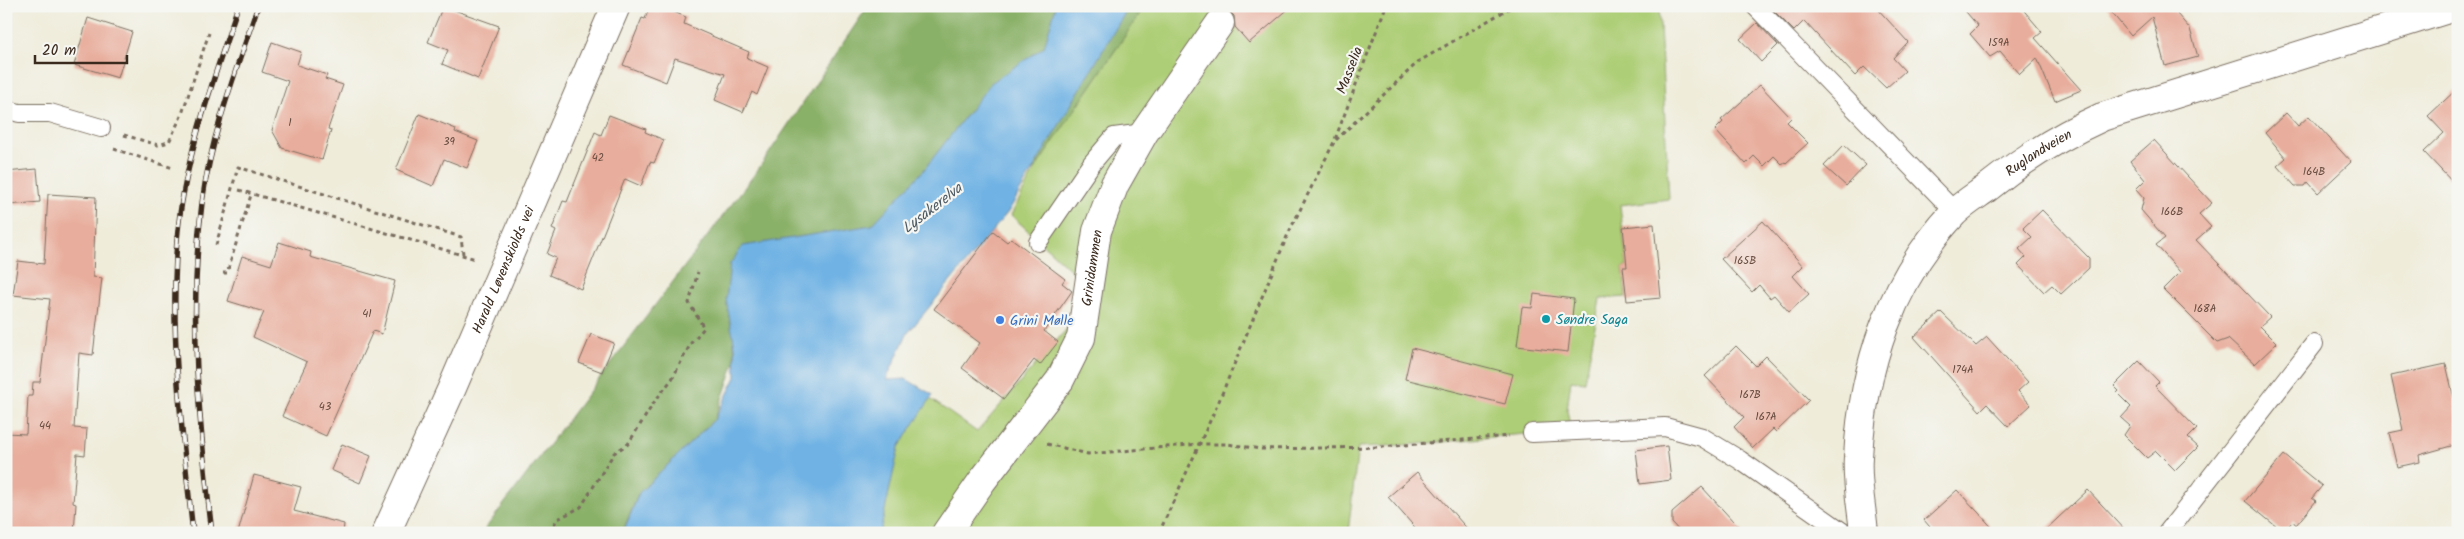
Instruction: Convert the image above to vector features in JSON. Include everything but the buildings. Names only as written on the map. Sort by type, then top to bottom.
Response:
[{"type":"street","name":"Harald Løvenskiolds vei","points":[[386,533],[452,388],[502,267],[616,6]]},
{"type":"street","name":"Ruglandveien","points":[[1864,533],[1858,459],[1863,415],[1883,327],[1902,283],[1926,246],[1955,212],[2029,155],[2064,134],[2102,117],[2458,6]]},
{"type":"street","name":"Grinidammen","points":[[946,533],[982,481],[1018,437],[1060,380],[1081,338],[1097,231],[1115,184],[1144,133],[1220,23]]},
{"type":"lane","points":[[1755,6],[1955,212]]},
{"type":"lane","points":[[6,109],[19,113],[50,113],[102,128]]},
{"type":"lane","points":[[1038,242],[1092,163],[1114,137],[1144,133]]},
{"type":"lane","points":[[2167,533],[2314,344]]},
{"type":"lane","points":[[1532,432],[1665,427],[1702,437],[1740,460],[1844,533]]},
{"type":"path","name":"Masselia","points":[[1334,142],[1386,6]]},
{"type":"path","points":[[1159,533],[1200,444],[1288,234],[1334,142],[1418,62],[1513,6]]},
{"type":"path","points":[[102,128],[158,145],[170,142],[182,114],[209,33]]},
{"type":"path","points":[[216,245],[238,167],[461,237],[463,254]]},
{"type":"path","points":[[239,190],[251,195],[463,254],[502,267]]},
{"type":"path","points":[[223,273],[227,273],[251,195]]},
{"type":"path","points":[[552,533],[556,520],[581,507],[614,452],[628,444],[654,401],[672,379],[691,343],[704,328],[689,303],[698,272]]},
{"type":"path","points":[[1018,437],[1088,454],[1200,444],[1227,444],[1261,449],[1381,447],[1431,444],[1532,432]]},
{"type":"green space","points":[[868,6],[1145,6],[1035,169],[923,239],[730,264],[735,362],[715,419],[639,493],[622,533],[482,533],[757,171]]},
{"type":"green space","points":[[1145,6],[1659,6],[1669,199],[1620,205],[1627,267],[1623,267],[1626,297],[1600,299],[1585,382],[1571,380],[1567,410],[1571,431],[1358,447],[1348,533],[880,533],[884,498],[899,447],[929,398],[977,432],[1092,300],[1073,272],[1011,215],[1035,169]]},
{"type":"water","name":"Lysakerelva","points":[[1056,6],[1129,6],[1008,212],[907,334],[886,380],[906,379],[933,395],[899,447],[880,533],[623,533],[639,493],[715,419],[736,377],[735,347],[726,300],[730,264],[743,246],[872,225],[923,171],[991,83],[1044,47]]},
{"type":"railway","points":[[193,533],[177,360],[175,326],[176,256],[179,224],[190,160],[198,129],[238,6]]},
{"type":"railway","points":[[212,533],[199,409],[197,368],[196,286],[198,244],[202,203],[211,153],[225,103],[258,6]]},
{"type":"place","name":"Søndre Saga","points":[[1546,319]]},
{"type":"place","name":"Grini Mølle","points":[[1000,320]]}]
